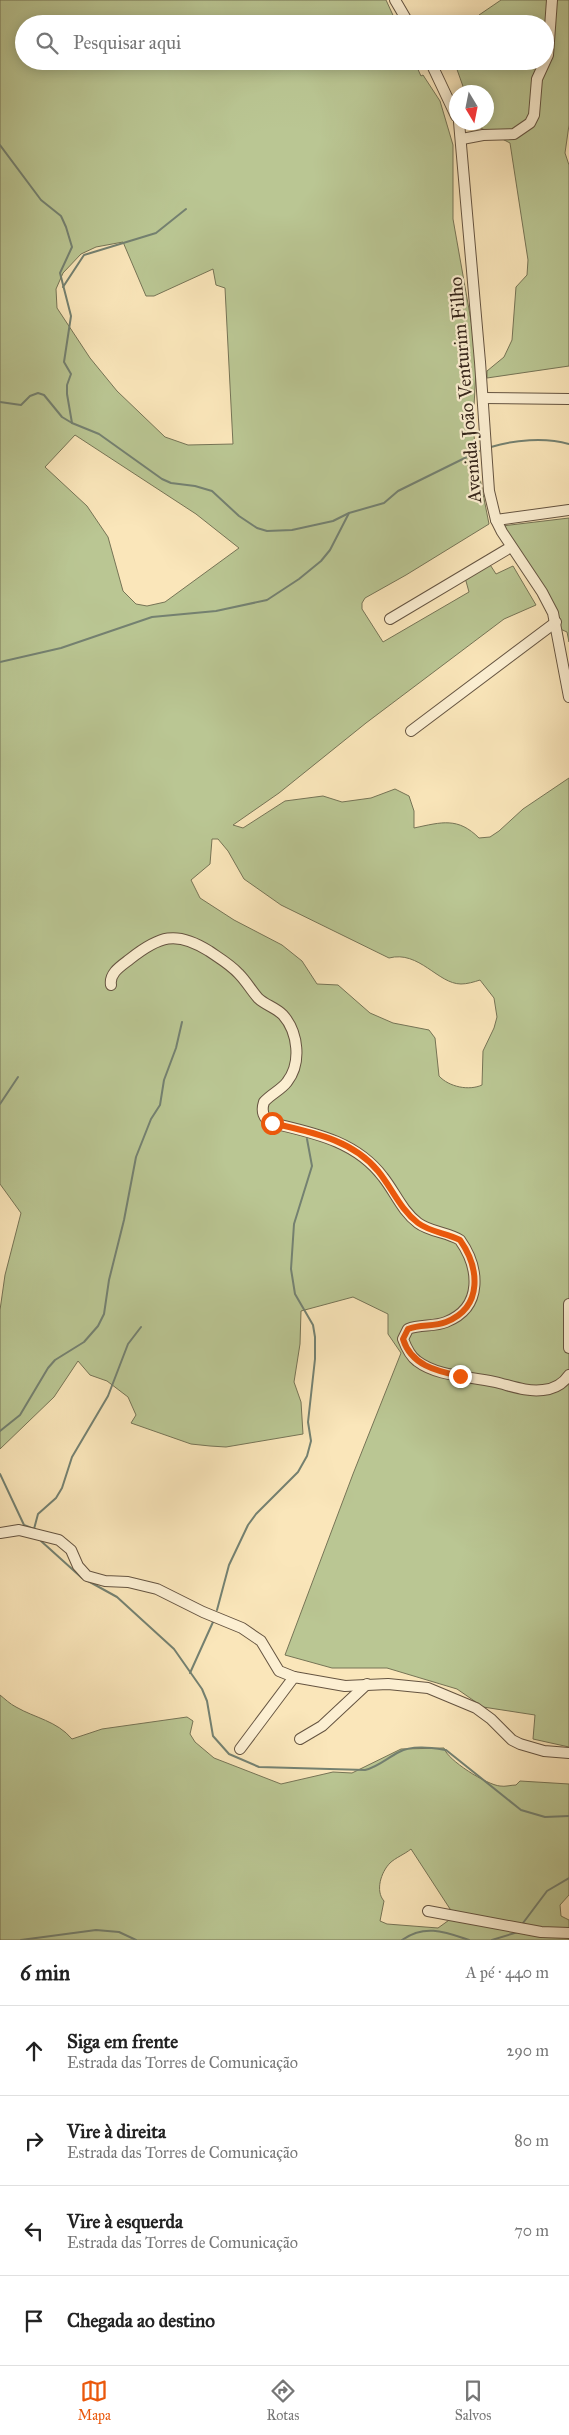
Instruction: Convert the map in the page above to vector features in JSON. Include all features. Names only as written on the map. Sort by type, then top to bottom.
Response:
[{"type":"street","points":[[395,0],[404,15]]},
{"type":"street","points":[[551,15],[552,0]]},
{"type":"street","points":[[434,70],[449,101]]},
{"type":"street","points":[[462,139],[483,135],[514,134],[530,122],[534,115],[537,79],[541,70]]},
{"type":"street","name":"Avenida João Venturim Filho","points":[[460,130],[483,398],[487,480],[496,520],[511,547],[542,592],[556,622],[569,697]]},
{"type":"street","points":[[483,398],[569,399]]},
{"type":"street","points":[[496,520],[569,510]]},
{"type":"street","points":[[390,619],[511,547]]},
{"type":"street","points":[[411,731],[556,622]]},
{"type":"street","points":[[111,985],[112,976],[118,968],[143,949],[169,938],[191,940],[227,963],[238,973],[260,1000],[274,1007],[284,1016],[294,1036],[296,1057],[292,1074],[286,1083],[264,1102],[262,1112],[265,1118],[272,1123],[330,1138],[361,1156],[376,1168],[410,1216],[426,1228],[460,1240],[472,1260],[476,1290],[469,1302],[460,1313],[448,1321],[408,1329],[403,1339],[410,1353],[418,1361],[436,1371],[496,1382],[521,1390],[552,1389],[564,1382],[569,1376]]},
{"type":"street","points":[[569,1304],[569,1348]]},
{"type":"street","points":[[0,1533],[19,1530],[59,1540],[71,1550],[82,1573],[87,1576],[104,1581],[128,1582],[157,1589],[203,1612],[242,1628],[261,1641],[280,1671],[294,1677],[345,1686],[388,1684],[428,1688],[476,1708],[491,1718],[512,1740],[520,1744],[544,1750],[569,1753]]},
{"type":"street","points":[[240,1749],[294,1677]]},
{"type":"street","points":[[300,1739],[322,1726],[367,1684]]},
{"type":"street","points":[[428,1911],[541,1932],[569,1933]]},
{"type":"green space","points":[[0,0],[386,0],[393,15],[15,15],[15,70],[418,70],[440,101],[453,145],[453,219],[473,332],[476,371],[473,423],[476,458],[489,524],[365,598],[362,603],[362,609],[383,642],[469,592],[464,574],[487,560],[496,574],[513,566],[536,605],[504,619],[366,723],[279,793],[233,825],[243,828],[285,801],[323,796],[342,802],[371,798],[395,789],[409,796],[414,811],[414,828],[449,823],[464,827],[479,838],[490,837],[523,809],[569,778],[569,1747],[533,1739],[535,1715],[483,1707],[457,1689],[387,1668],[332,1668],[285,1655],[401,1353],[388,1334],[388,1314],[353,1297],[301,1311],[300,1344],[294,1382],[301,1402],[303,1434],[226,1447],[191,1444],[131,1423],[136,1415],[128,1397],[107,1381],[90,1375],[78,1361],[54,1397],[0,1449],[0,1310],[5,1275],[21,1213],[0,1184]],"holes":[[[123,242],[146,296],[154,296],[213,269],[216,285],[225,288],[233,444],[188,445],[165,437],[117,391],[90,358],[57,308],[56,289],[63,273],[81,254],[96,247]],[[75,435],[196,514],[239,548],[165,602],[147,606],[136,604],[123,591],[108,537],[87,506],[45,467]],[[212,839],[218,839],[228,851],[244,879],[281,905],[389,958],[400,957],[419,963],[453,983],[463,984],[480,980],[494,998],[497,1017],[483,1051],[482,1085],[465,1088],[443,1080],[439,1076],[435,1038],[429,1030],[393,1023],[370,1013],[338,985],[317,984],[302,961],[282,945],[234,920],[200,898],[191,880],[210,864]]]},
{"type":"green space","points":[[501,0],[569,0],[569,125],[565,153],[569,165],[569,366],[487,378],[487,371],[504,357],[512,340],[516,287],[527,275],[528,260],[510,143],[485,130],[494,130],[494,85],[463,85],[457,70],[554,70],[554,15],[479,15]]},
{"type":"green space","points":[[569,518],[569,642],[567,632],[558,628],[502,526]]},
{"type":"green space","points":[[0,1695],[23,1711],[60,1728],[72,1739],[102,1729],[187,1717],[193,1721],[190,1734],[195,1742],[214,1758],[281,1784],[333,1772],[352,1773],[401,1749],[444,1748],[452,1759],[460,1765],[477,1777],[494,1785],[516,1785],[520,1781],[569,1784],[569,1895],[560,1905],[561,1916],[569,1920],[569,1940],[0,1940]],"holes":[[[411,1849],[452,1912],[452,1918],[438,1928],[387,1924],[380,1921],[384,1901],[381,1897],[380,1882],[387,1867],[392,1861]]]},
{"type":"waterway","points":[[0,145],[41,200],[61,216],[72,247],[60,273],[71,316],[64,362],[71,374],[67,385],[67,394],[72,423]]},
{"type":"waterway","points":[[63,287],[84,255],[156,233],[186,209]]},
{"type":"waterway","points":[[0,402],[21,405],[30,396],[38,393],[44,395],[62,417],[99,434],[162,479],[171,483],[195,486],[212,491],[239,516],[257,528],[267,531],[292,530],[333,521],[349,513],[384,503],[398,491],[479,451]]},
{"type":"waterway","points":[[491,447],[530,440],[569,444]]},
{"type":"waterway","points":[[0,662],[61,648],[152,617],[216,611],[267,600],[299,579],[321,561],[330,550],[349,513]]},
{"type":"waterway","points":[[0,1431],[20,1415],[48,1368],[55,1360],[84,1342],[98,1326],[104,1314],[109,1280],[124,1220],[136,1157],[151,1119],[160,1105],[164,1080],[176,1048],[182,1022]]},
{"type":"waterway","points":[[0,1104],[18,1077]]},
{"type":"waterway","points":[[217,1610],[229,1565],[248,1525],[256,1514],[298,1472],[307,1456],[311,1441],[308,1422],[315,1359],[315,1337],[313,1325],[295,1294],[291,1269],[294,1224],[312,1166],[307,1139]]},
{"type":"waterway","points":[[34,1529],[38,1514],[56,1498],[62,1488],[72,1457],[108,1396],[128,1344],[141,1327]]},
{"type":"waterway","points":[[0,1474],[24,1525],[34,1529]]},
{"type":"waterway","points":[[41,1541],[82,1578]]},
{"type":"waterway","points":[[88,1581],[117,1597],[174,1649],[202,1689],[207,1701],[213,1736],[229,1754],[259,1767],[365,1770],[410,1748],[446,1750],[521,1810],[545,1817],[569,1816]]},
{"type":"waterway","points":[[190,1673],[213,1622]]},
{"type":"waterway","points":[[523,1923],[547,1891],[569,1878]]},
{"type":"waterway","points":[[21,1940],[96,1930],[119,1932],[136,1940]]},
{"type":"waterway","points":[[402,1940],[410,1935],[427,1931],[443,1932],[469,1940]]},
{"type":"waterway","points":[[492,1940],[518,1932]]},
{"type":"route","points":[[272,1123],[330,1138],[348,1147],[376,1168],[391,1192],[418,1223],[426,1228],[460,1240],[472,1260],[476,1274],[476,1290],[460,1313],[448,1321],[408,1329],[403,1339],[405,1347],[418,1361],[436,1371],[460,1376]]}]
